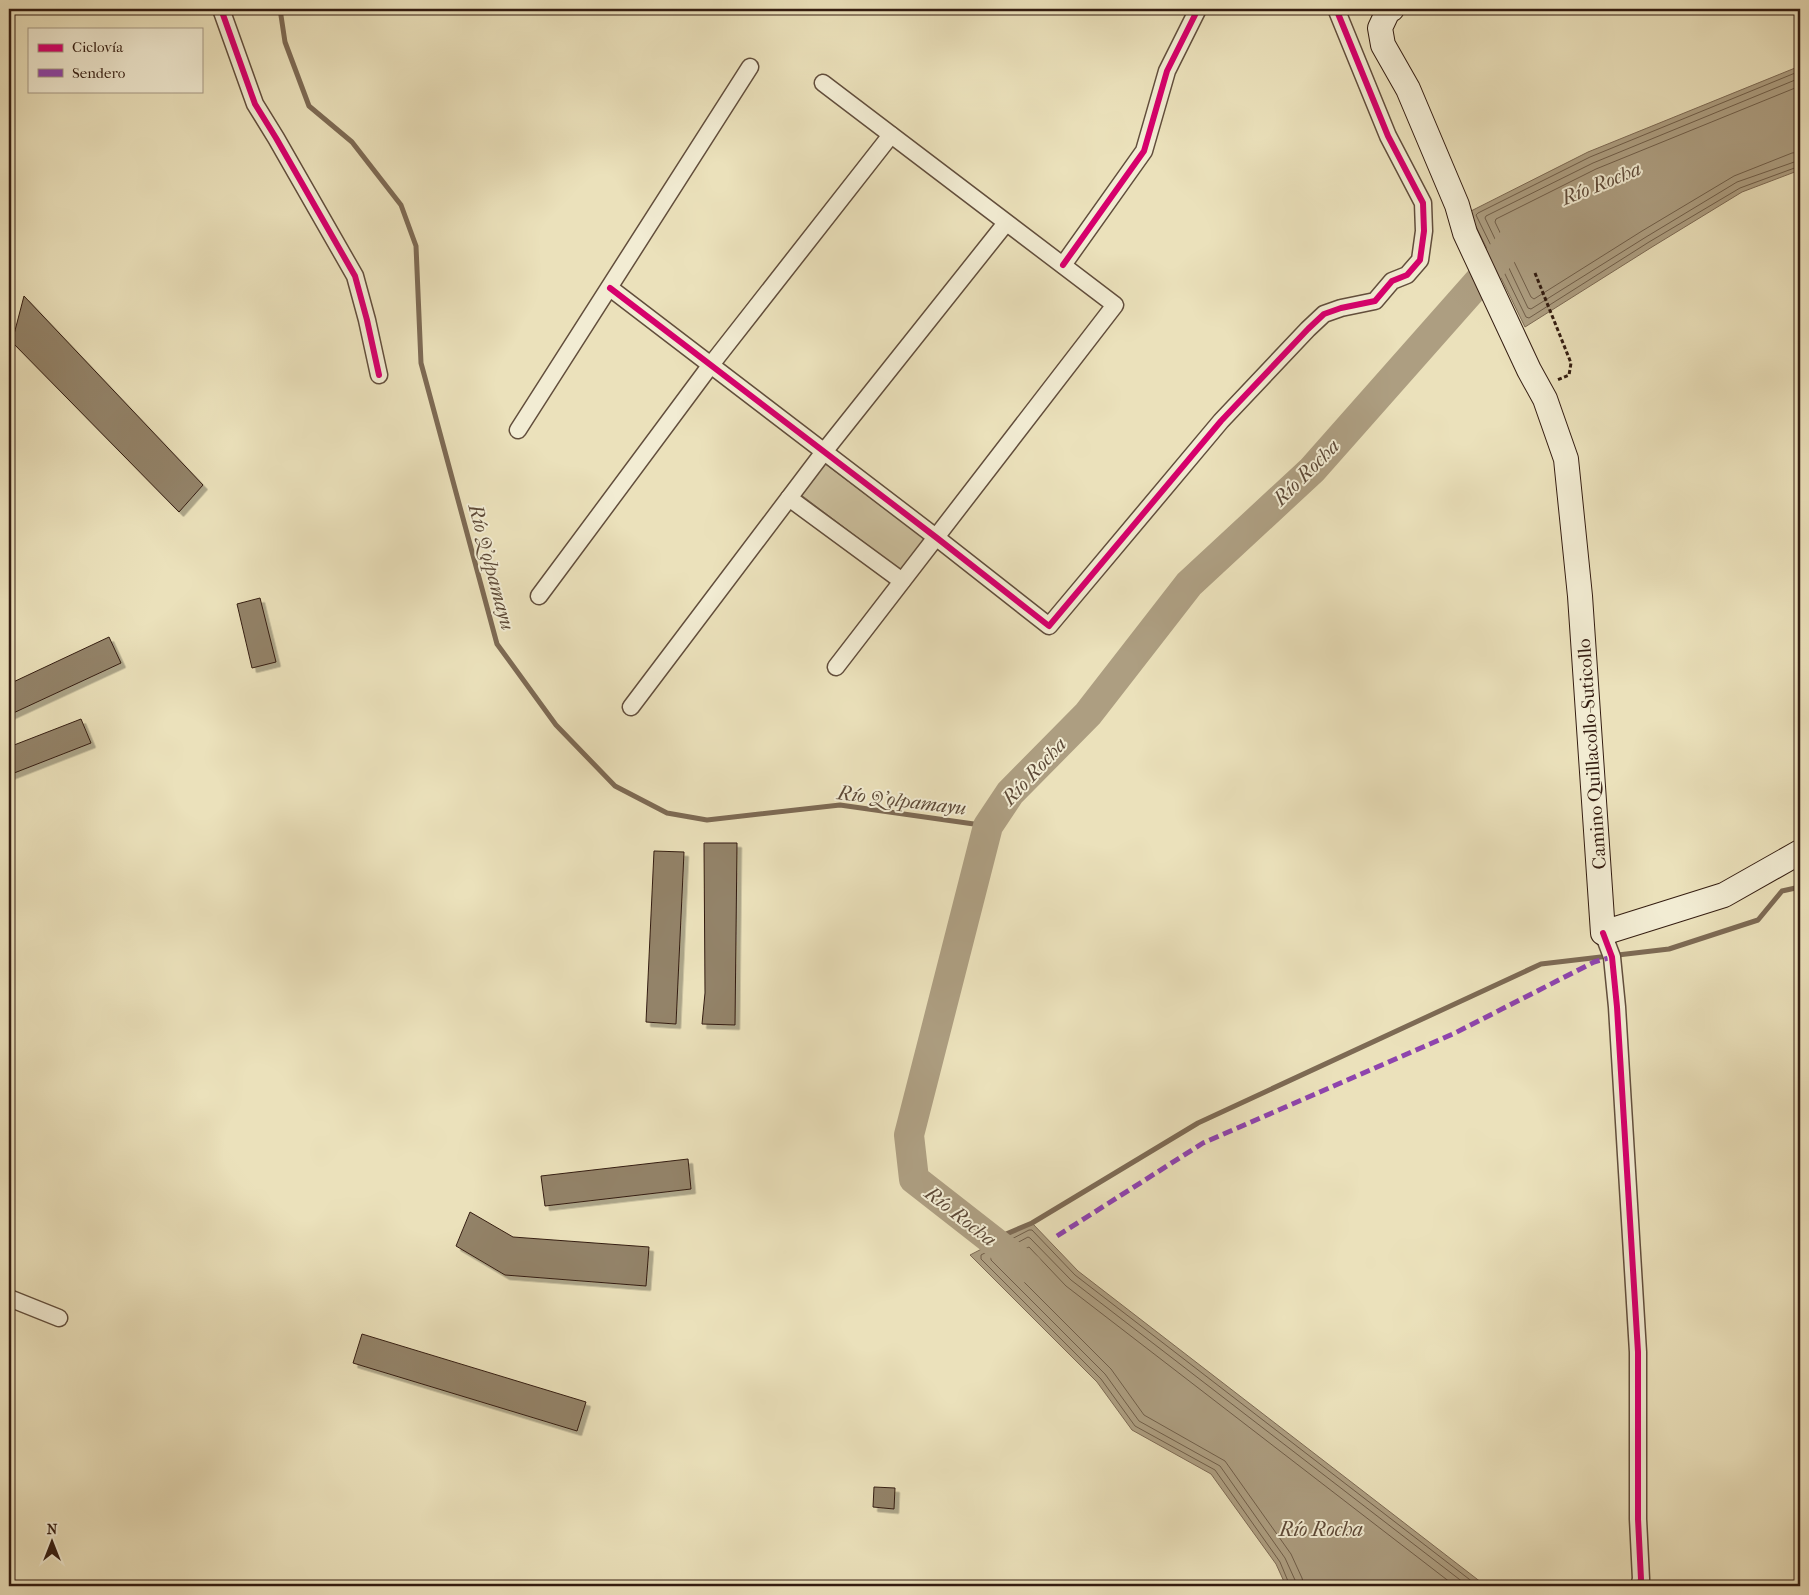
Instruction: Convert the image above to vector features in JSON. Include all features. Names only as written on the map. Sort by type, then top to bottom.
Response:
[{"type":"main road","name":"Camino Quillacollo-Suticollo","points":[[1392,9],[1388,11],[1380,28],[1383,45],[1408,89],[1457,205],[1466,233],[1529,370],[1545,398],[1566,459],[1580,596],[1603,933]]},
{"type":"main road","points":[[1603,933],[1724,895],[1800,852]]},
{"type":"street","points":[[221,9],[255,104],[355,276],[379,374]]},
{"type":"street","points":[[1063,265],[1144,151],[1167,71],[1198,9]]},
{"type":"street","points":[[610,288],[1049,626],[1221,421],[1308,328],[1324,314],[1341,308],[1375,301],[1392,281],[1407,275],[1420,260],[1424,231],[1423,203],[1388,136],[1337,12]]},
{"type":"street","points":[[518,430],[750,67]]},
{"type":"street","points":[[823,83],[1115,305],[836,667]]},
{"type":"street","points":[[539,596],[710,366],[891,135]]},
{"type":"street","points":[[631,707],[823,453],[1006,223]]},
{"type":"street","points":[[789,498],[902,581]]},
{"type":"street","points":[[1603,933],[1612,957],[1617,1007],[1638,1352],[1638,1519],[1641,1580],[1639,1586]]},
{"type":"street","points":[[9,1298],[59,1318]]},
{"type":"path","points":[[1529,370],[1547,379],[1558,380],[1570,375],[1571,363],[1535,273]]},
{"type":"shaded area","points":[[824,463],[926,540],[902,571],[800,494]]},
{"type":"water","name":"Río Rocha","points":[[1800,66],[1800,170],[1742,192],[1525,327],[1469,212],[1588,152]]},
{"type":"water","name":"Río Rocha","points":[[1032,1223],[1078,1271],[1486,1586],[1286,1586],[1276,1564],[1211,1474],[1132,1430],[1097,1382],[970,1255]]},
{"type":"building","points":[[24,296],[203,485],[179,512],[12,342]]},
{"type":"building","points":[[260,598],[276,662],[252,668],[237,604]]},
{"type":"building","points":[[109,637],[121,663],[9,715],[9,684]]},
{"type":"building","points":[[81,719],[91,743],[9,775],[9,747]]},
{"type":"building","points":[[704,843],[737,843],[735,1025],[702,1024],[705,993]]},
{"type":"building","points":[[654,851],[684,852],[676,1024],[646,1022]]},
{"type":"building","points":[[688,1159],[691,1189],[545,1206],[541,1176]]},
{"type":"building","points":[[470,1212],[513,1237],[649,1247],[646,1286],[505,1275],[456,1246]]},
{"type":"building","points":[[362,1334],[586,1402],[577,1431],[353,1363]]},
{"type":"building","points":[[874,1487],[895,1488],[894,1509],[873,1507]]},
{"type":"waterway","name":"Río Q'olpamayu","points":[[280,9],[285,42],[309,106],[352,142],[401,205],[416,246],[421,363],[497,644],[556,725],[615,786],[667,813],[707,820],[840,805],[988,826]]},
{"type":"waterway","name":"Río Rocha","points":[[1028,1268],[914,1179],[909,1135],[988,826],[1010,793],[1088,714],[1189,584],[1312,470],[1481,279],[1520,232]]},
{"type":"waterway","points":[[992,1240],[1032,1223],[1198,1123],[1541,964],[1669,949],[1758,920],[1782,891],[1800,887]]},
{"type":"marked path","points":[[1057,1236],[1203,1143],[1453,1034],[1594,962],[1612,957]]},
{"type":"cycle path","points":[[221,9],[255,104],[355,276],[379,375]]},
{"type":"cycle path","points":[[1063,265],[1144,151],[1167,71],[1198,9]]},
{"type":"cycle path","points":[[610,288],[1049,626],[1221,421],[1308,329],[1324,314],[1341,308],[1375,301],[1392,281],[1407,275],[1420,260],[1424,231],[1423,203],[1388,136],[1337,11]]},
{"type":"cycle path","points":[[1603,933],[1612,957],[1617,1007],[1638,1352],[1638,1519],[1641,1579],[1639,1586]]}]
